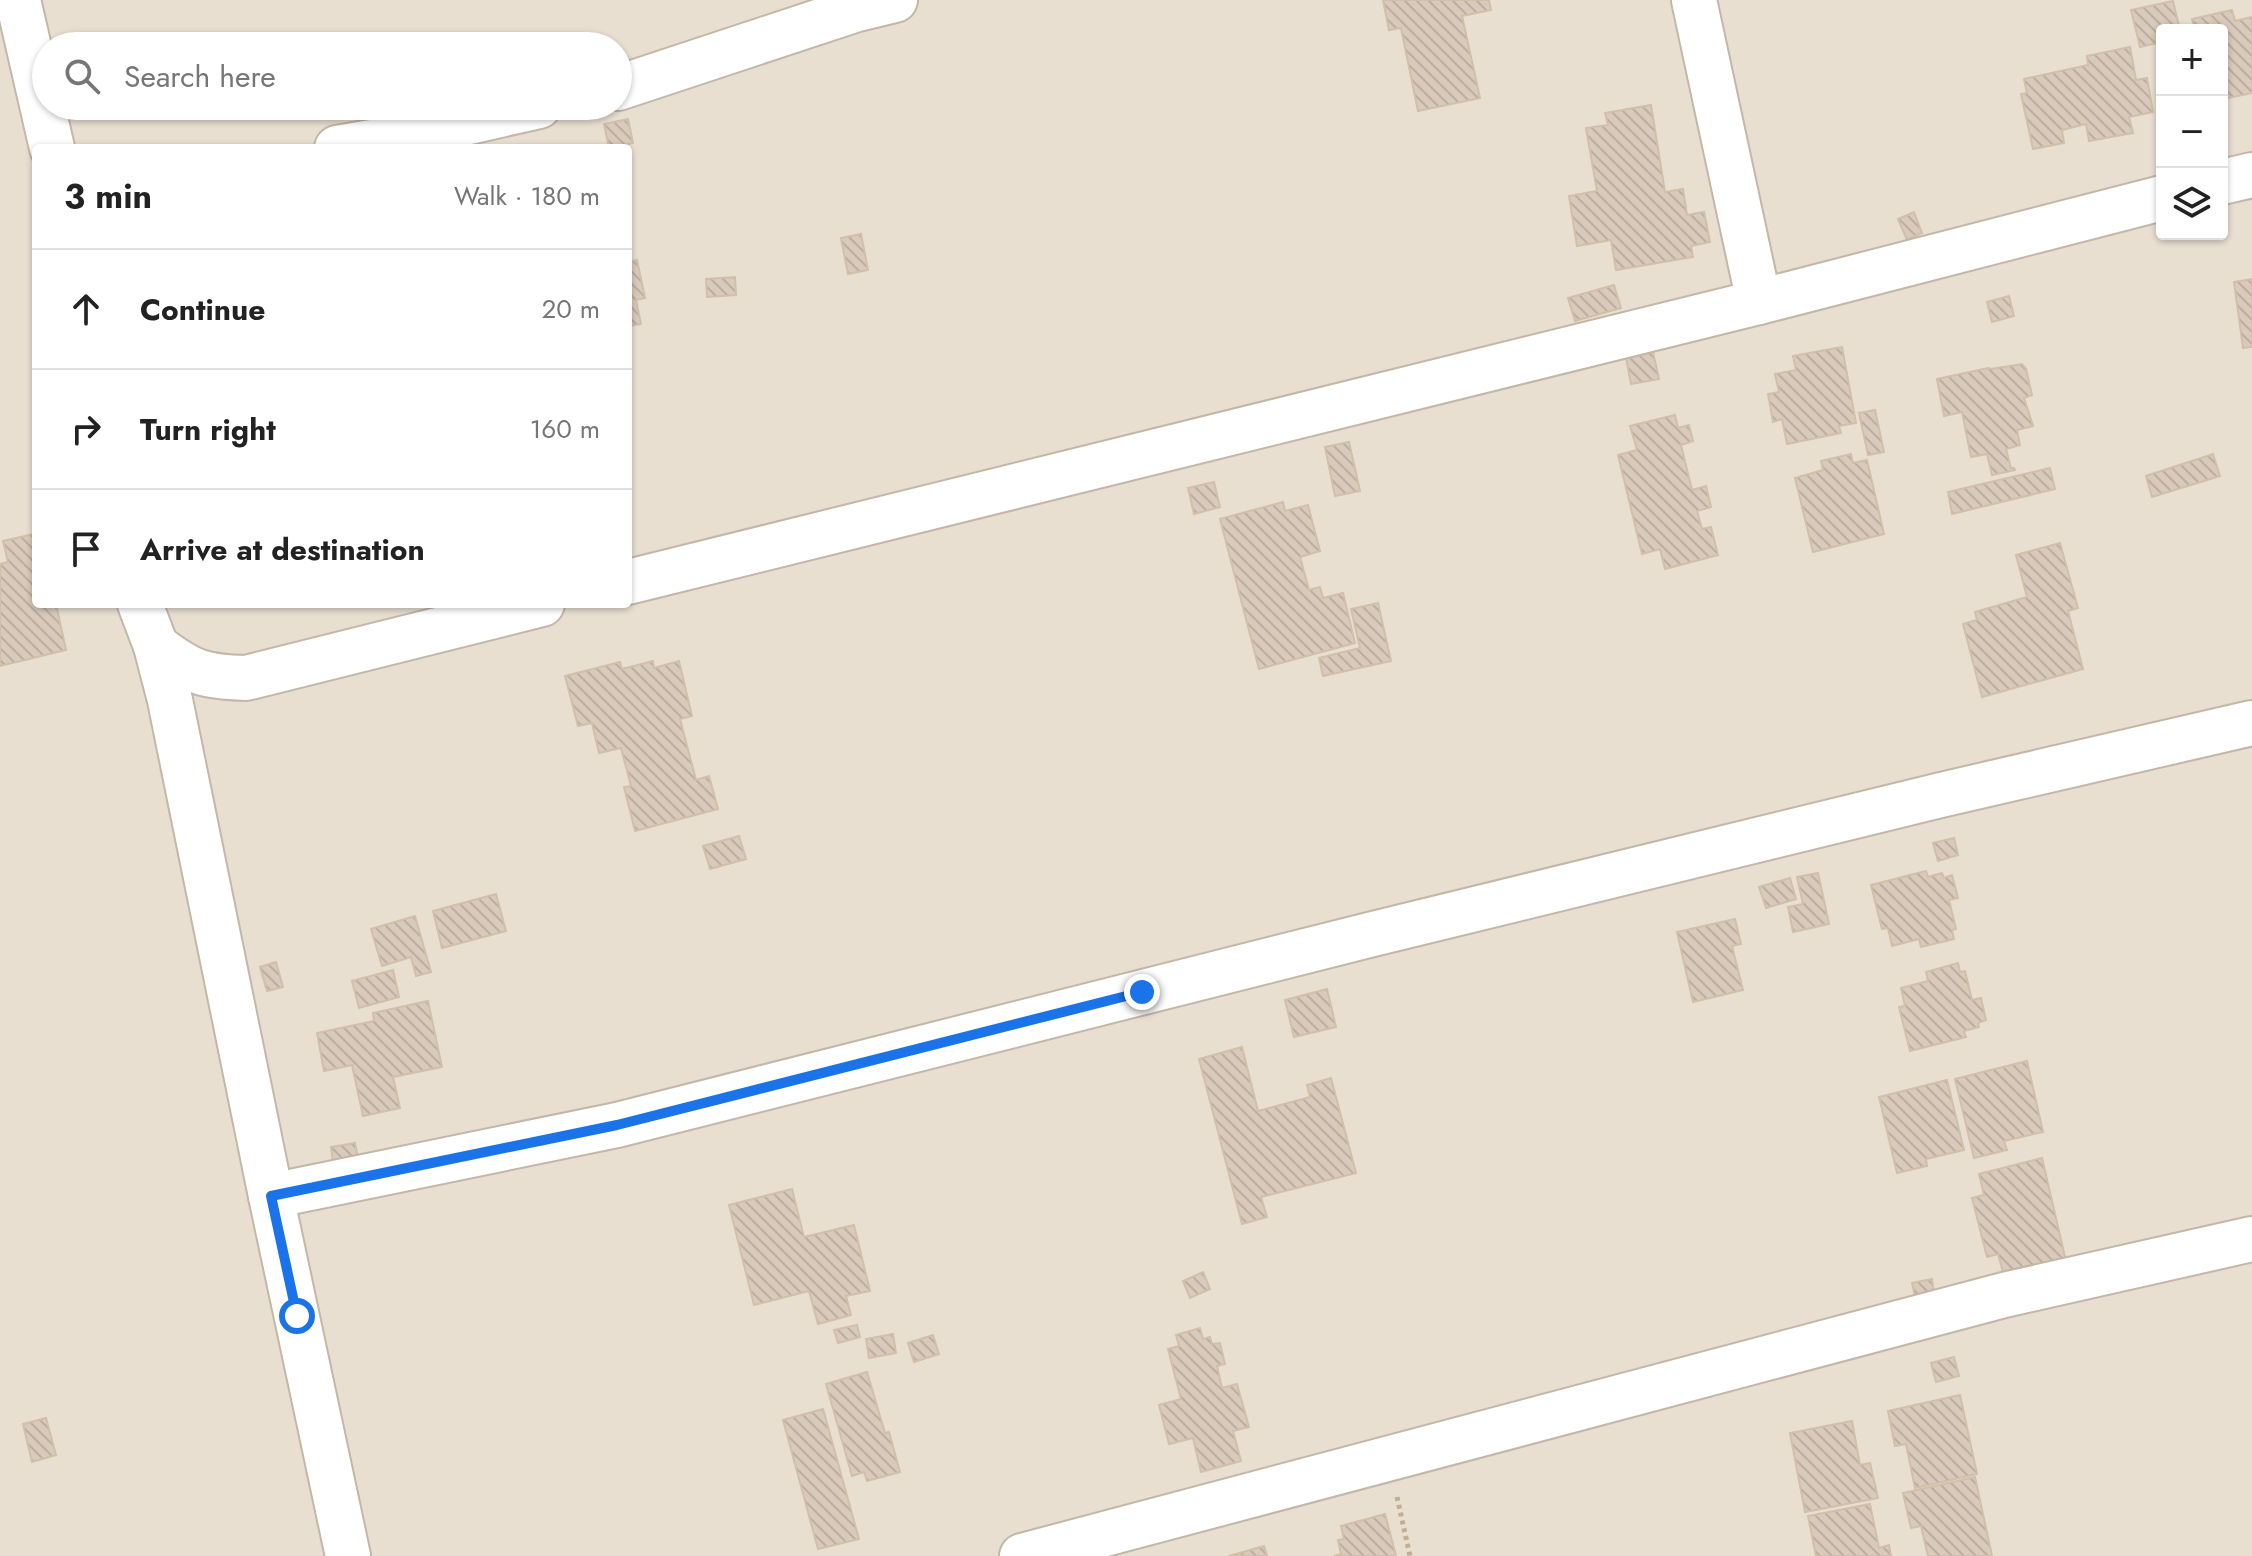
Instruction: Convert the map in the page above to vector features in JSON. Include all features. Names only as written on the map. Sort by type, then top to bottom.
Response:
[{"type":"street","points":[[18,0],[32,61]]},
{"type":"street","points":[[632,83],[854,10],[895,0]]},
{"type":"street","points":[[1694,0],[1759,302]]},
{"type":"street","points":[[46,120],[51,144]]},
{"type":"street","points":[[360,144],[477,120]]},
{"type":"street","points":[[2228,181],[2252,175]]},
{"type":"street","points":[[632,581],[1759,302],[2156,200]]},
{"type":"street","points":[[142,608],[156,646],[170,700],[348,1556]]},
{"type":"street","points":[[156,646],[182,666],[214,677],[246,678],[526,608]]},
{"type":"street","points":[[271,1196],[617,1125],[1373,934],[1925,799],[2252,723]]},
{"type":"street","points":[[1022,1556],[2004,1295],[2252,1239]]},
{"type":"path","points":[[1388,1457],[1410,1556]]},
{"type":"shaded area","points":[[0,0],[2252,0],[2252,1556],[0,1556]]},
{"type":"building","points":[[1383,0],[1489,0],[1491,10],[1462,16],[1480,98],[1418,111],[1401,28],[1389,30]]},
{"type":"building","points":[[2173,1],[2179,24],[2156,24],[2156,43],[2140,47],[2131,10]]},
{"type":"building","points":[[2232,10],[2235,21],[2252,17],[2252,93],[2228,98],[2228,24],[2193,24],[2192,19]]},
{"type":"building","points":[[2130,47],[2136,80],[2147,78],[2153,112],[2129,117],[2133,133],[2089,141],[2086,124],[2062,130],[2064,143],[2033,149],[2021,94],[2027,93],[2024,79],[2088,65],[2087,56]]},
{"type":"building","points":[[1651,105],[1665,192],[1683,189],[1687,215],[1704,212],[1710,242],[1691,246],[1693,257],[1616,270],[1611,240],[1577,246],[1569,196],[1597,191],[1586,128],[1608,125],[1605,113]]},
{"type":"building","points":[[628,120],[633,143],[608,144],[604,124]]},
{"type":"building","points":[[1914,212],[1922,233],[1907,240],[1898,219]]},
{"type":"building","points":[[861,234],[868,270],[848,274],[841,238]]},
{"type":"building","points":[[637,260],[645,298],[636,300],[641,324],[632,325],[632,261]]},
{"type":"building","points":[[735,277],[736,295],[707,297],[706,279]]},
{"type":"building","points":[[2252,279],[2252,347],[2243,348],[2234,282]]},
{"type":"building","points":[[1614,285],[1621,308],[1575,321],[1568,298]]},
{"type":"building","points":[[2009,296],[2014,316],[1992,322],[1987,302]]},
{"type":"building","points":[[1842,347],[1856,423],[1839,426],[1841,433],[1787,444],[1782,419],[1773,422],[1768,394],[1779,392],[1775,374],[1796,370],[1793,356]]},
{"type":"building","points":[[1653,352],[1659,379],[1631,384],[1626,358]]},
{"type":"building","points":[[2022,364],[2032,395],[2024,398],[2033,426],[2017,430],[2020,445],[2006,449],[2011,468],[2015,470],[1992,475],[1987,454],[1971,457],[1962,412],[1944,416],[1937,379]]},
{"type":"building","points":[[1875,410],[1884,452],[1868,455],[1859,413]]},
{"type":"building","points":[[1675,415],[1678,428],[1689,425],[1693,441],[1681,445],[1692,490],[1706,486],[1711,507],[1697,511],[1702,529],[1711,527],[1718,555],[1665,569],[1660,549],[1642,554],[1618,455],[1637,450],[1630,426]]},
{"type":"building","points":[[1349,442],[1360,491],[1335,496],[1325,447]]},
{"type":"building","points":[[1851,454],[1853,463],[1867,460],[1884,534],[1813,552],[1795,478],[1823,470],[1821,461]]},
{"type":"building","points":[[2213,454],[2220,476],[2152,497],[2146,476]]},
{"type":"building","points":[[2050,468],[2055,489],[1952,514],[1948,492]]},
{"type":"building","points":[[1214,482],[1220,507],[1194,514],[1188,488]]},
{"type":"building","points":[[1283,502],[1285,511],[1308,505],[1320,551],[1300,557],[1309,590],[1320,587],[1323,598],[1343,593],[1355,643],[1259,669],[1220,519]]},
{"type":"building","points":[[32,534],[32,608],[57,608],[66,650],[0,666],[0,564],[8,562],[3,541]]},
{"type":"building","points":[[2060,543],[2078,608],[2068,611],[2083,669],[1982,697],[1963,624],[1977,620],[1975,612],[2027,597],[2016,555]]},
{"type":"building","points":[[1378,603],[1391,661],[1323,676],[1319,658],[1360,648],[1351,609]]},
{"type":"building","points":[[653,661],[654,668],[679,661],[692,716],[680,719],[696,780],[709,776],[718,809],[635,831],[624,787],[631,786],[621,748],[599,753],[592,723],[578,726],[565,676],[620,662],[622,669]]},
{"type":"building","points":[[739,836],[746,859],[710,869],[703,846]]},
{"type":"building","points":[[1954,838],[1958,855],[1938,861],[1933,843]]},
{"type":"building","points":[[1926,871],[1928,877],[1942,873],[1944,878],[1952,875],[1958,898],[1949,900],[1956,929],[1952,930],[1954,939],[1921,947],[1919,939],[1892,946],[1888,928],[1882,929],[1871,885]]},
{"type":"building","points":[[1818,873],[1829,924],[1793,932],[1788,907],[1803,904],[1797,877]]},
{"type":"building","points":[[1790,878],[1796,899],[1766,908],[1759,887]]},
{"type":"building","points":[[496,894],[506,931],[442,948],[433,911]]},
{"type":"building","points":[[415,916],[431,972],[416,976],[411,957],[382,966],[371,929]]},
{"type":"building","points":[[1735,919],[1741,944],[1732,946],[1743,990],[1693,1002],[1677,932]]},
{"type":"building","points":[[276,962],[283,987],[267,991],[260,967]]},
{"type":"building","points":[[1958,963],[1960,972],[1965,971],[1972,1000],[1981,998],[1986,1020],[1978,1023],[1979,1027],[1964,1031],[1966,1037],[1910,1051],[1899,1007],[1905,1006],[1901,988],[1928,981],[1926,972]]},
{"type":"building","points":[[393,970],[399,997],[359,1008],[352,981]]},
{"type":"building","points":[[1327,989],[1336,1027],[1294,1037],[1285,1000]]},
{"type":"building","points":[[428,1001],[442,1067],[393,1077],[400,1108],[363,1116],[352,1065],[324,1071],[317,1033],[374,1021],[373,1013]]},
{"type":"building","points":[[1242,1047],[1258,1111],[1310,1097],[1307,1085],[1331,1078],[1356,1173],[1261,1197],[1267,1217],[1242,1224],[1199,1059]]},
{"type":"building","points":[[2027,1061],[2043,1132],[2004,1141],[2007,1150],[1974,1158],[1955,1079]]},
{"type":"building","points":[[1947,1080],[1964,1150],[1926,1159],[1927,1166],[1897,1173],[1879,1097]]},
{"type":"building","points":[[355,1143],[358,1158],[333,1162],[331,1147]]},
{"type":"building","points":[[2042,1158],[2066,1261],[2004,1276],[1998,1254],[1987,1257],[1972,1198],[1984,1195],[1979,1174]]},
{"type":"building","points":[[792,1189],[804,1237],[854,1225],[870,1291],[846,1296],[851,1315],[818,1324],[809,1291],[754,1305],[729,1205]]},
{"type":"building","points":[[1203,1272],[1210,1289],[1190,1298],[1183,1281]]},
{"type":"building","points":[[1932,1279],[1935,1301],[1917,1305],[1912,1283]]},
{"type":"building","points":[[857,1325],[860,1337],[838,1343],[834,1330]]},
{"type":"building","points":[[1200,1328],[1203,1339],[1210,1337],[1212,1344],[1220,1343],[1225,1364],[1217,1366],[1222,1388],[1237,1384],[1249,1427],[1233,1431],[1241,1461],[1201,1472],[1193,1438],[1169,1444],[1159,1405],[1181,1399],[1168,1349],[1179,1346],[1176,1335]]},
{"type":"building","points":[[893,1334],[896,1353],[869,1358],[866,1339]]},
{"type":"building","points":[[933,1335],[939,1354],[914,1362],[908,1343]]},
{"type":"building","points":[[1954,1357],[1959,1376],[1936,1382],[1931,1363]]},
{"type":"building","points":[[867,1372],[900,1472],[867,1481],[864,1472],[852,1476],[826,1384]]},
{"type":"building","points":[[1960,1395],[1977,1474],[1915,1488],[1906,1444],[1895,1446],[1888,1411]]},
{"type":"building","points":[[823,1409],[859,1539],[818,1549],[783,1420]]},
{"type":"building","points":[[46,1418],[56,1455],[32,1462],[23,1424]]},
{"type":"building","points":[[1852,1421],[1860,1465],[1870,1463],[1878,1498],[1805,1512],[1790,1433]]},
{"type":"building","points":[[1975,1477],[1992,1556],[1928,1556],[1921,1526],[1911,1528],[1903,1493]]},
{"type":"building","points":[[1870,1504],[1879,1548],[1889,1545],[1891,1556],[1816,1556],[1808,1516]]},
{"type":"building","points":[[1385,1514],[1396,1556],[1334,1556],[1341,1554],[1338,1540],[1344,1539],[1341,1526]]},
{"type":"building","points":[[1264,1546],[1267,1556],[1229,1556]]},
{"type":"route","points":[[297,1316],[271,1196],[617,1125],[1142,992]]}]
